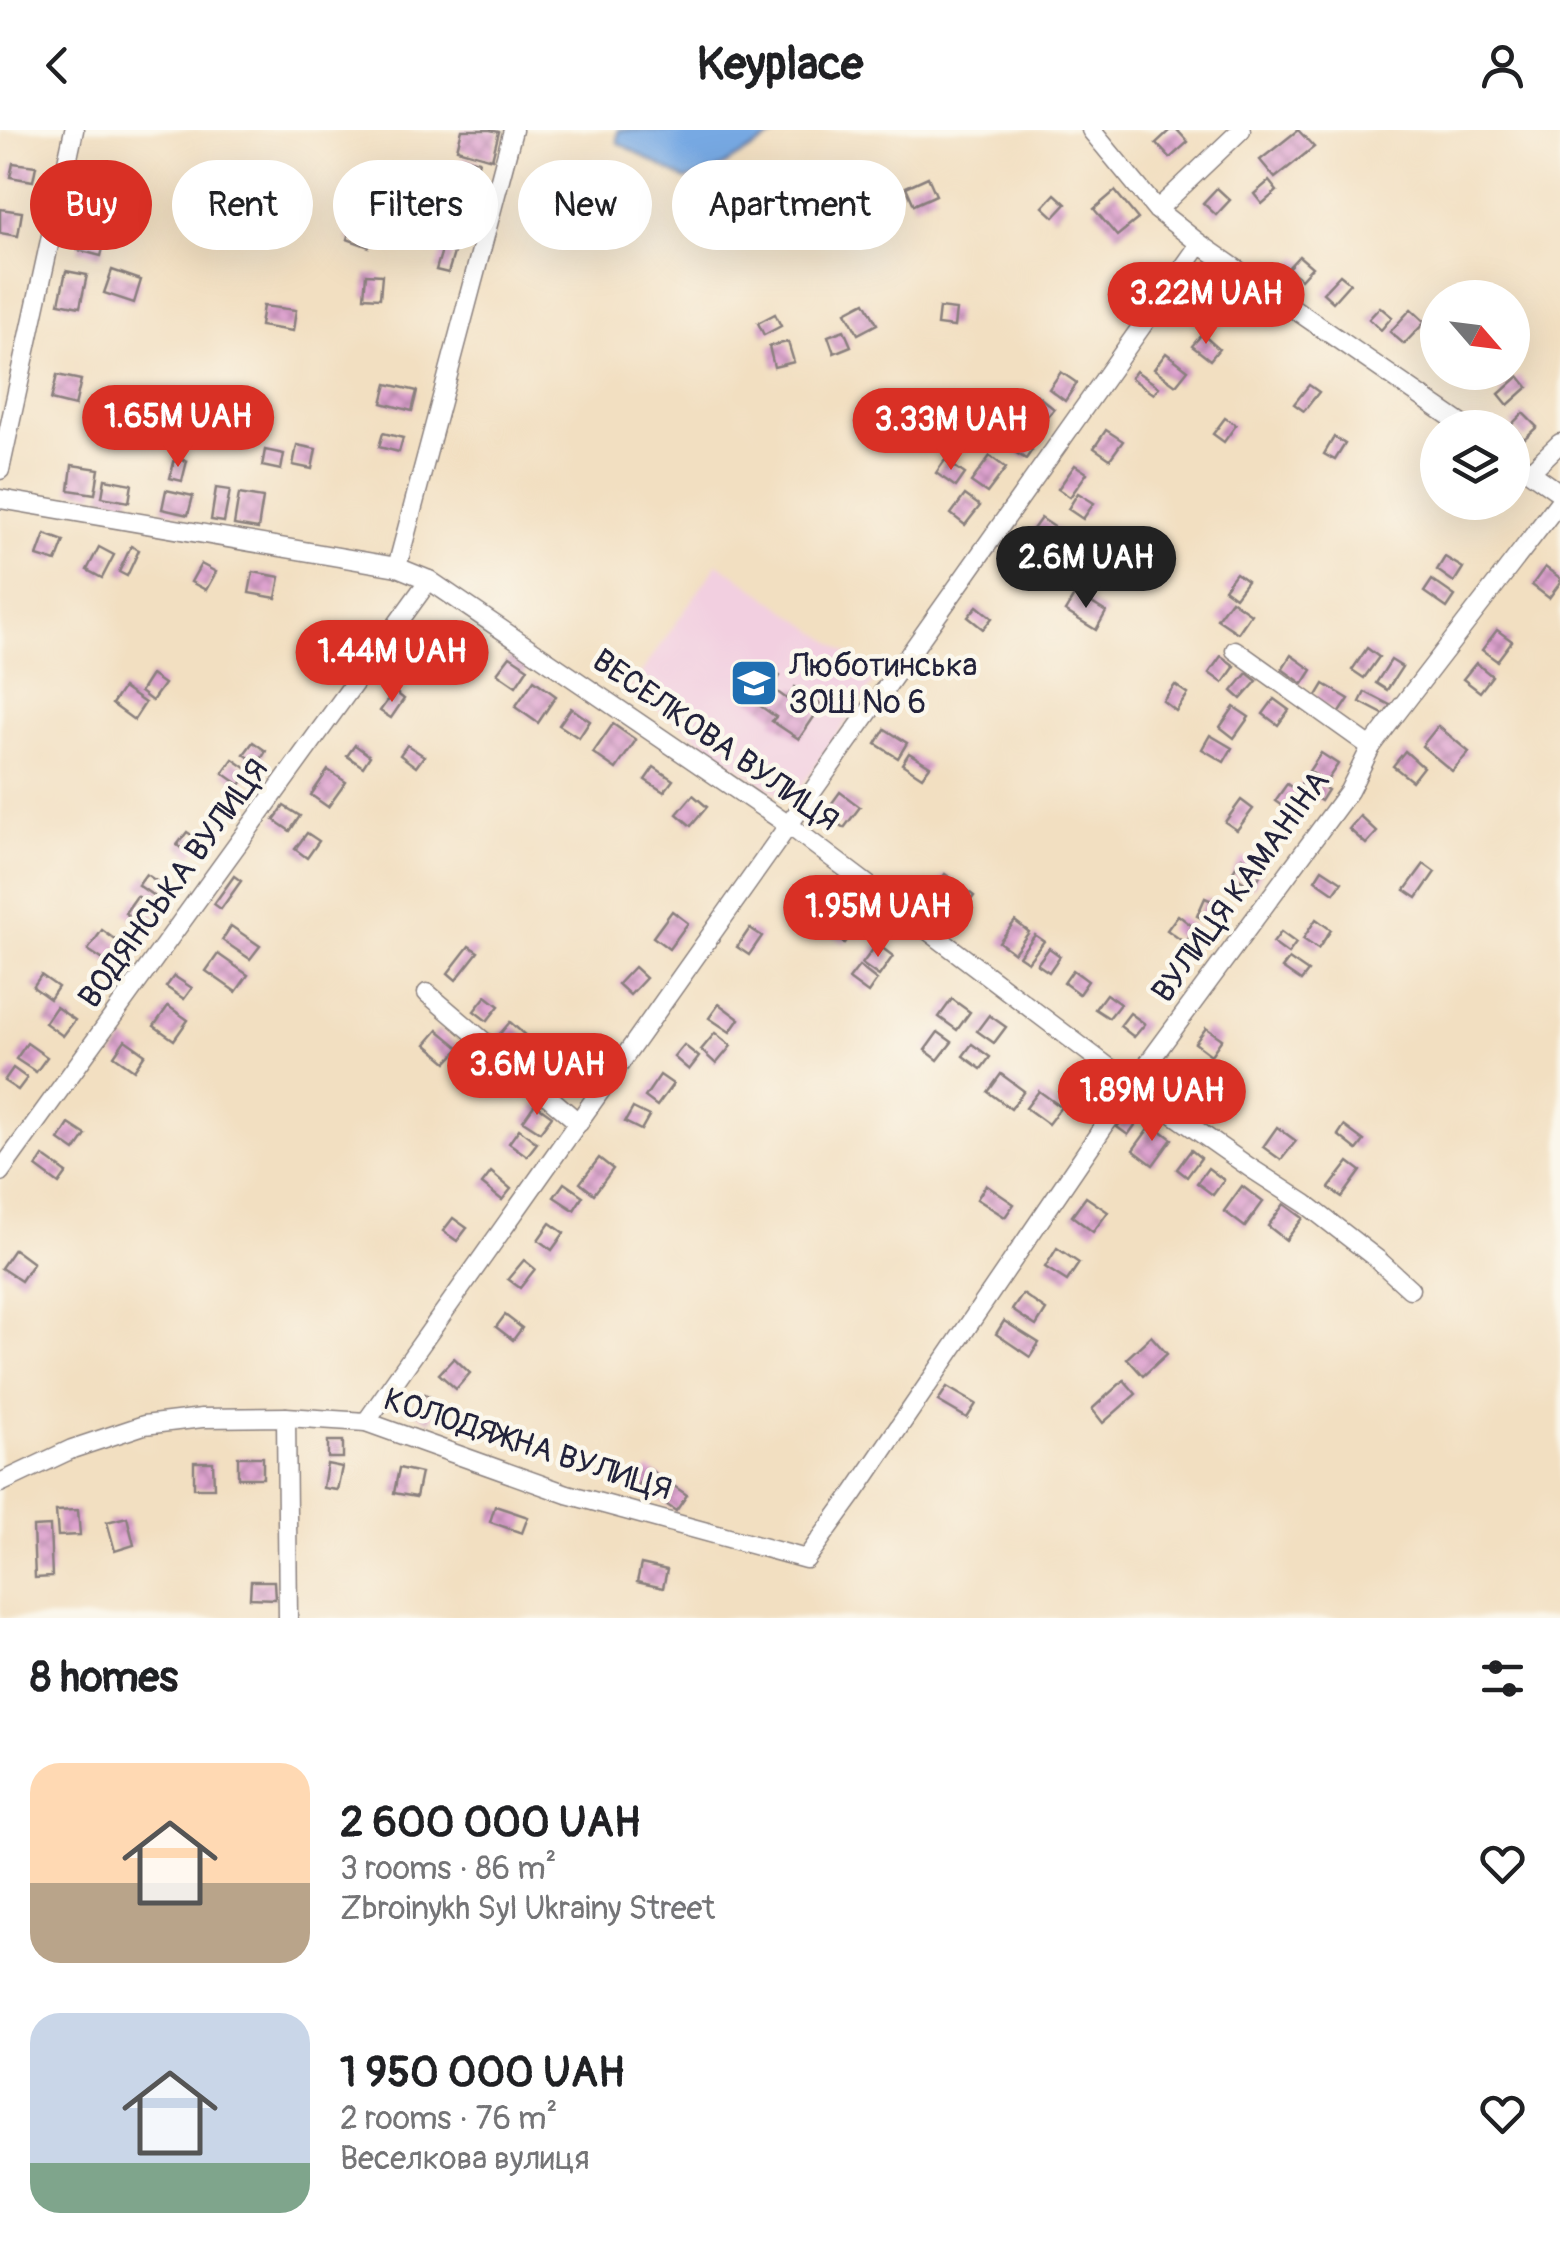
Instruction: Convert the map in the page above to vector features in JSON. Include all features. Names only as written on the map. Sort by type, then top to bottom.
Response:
[{"type":"street","points":[[0,470],[74,130]]},
{"type":"street","points":[[397,567],[513,130]]},
{"type":"street","points":[[1091,130],[1157,210],[1200,244],[1441,410]]},
{"type":"street","points":[[1157,210],[1242,130]]},
{"type":"street","points":[[366,1422],[1200,244]]},
{"type":"street","points":[[1560,443],[1531,471],[1560,493]]},
{"type":"street","name":"ВЕСЕЛКОВА ВУЛИЦЯ","points":[[0,499],[397,567],[430,580],[790,826],[1132,1085],[1306,1204],[1410,1289]]},
{"type":"street","name":"ВУЛИЦЯ КАМАНІНА","points":[[806,1558],[854,1494],[1132,1085],[1349,792],[1371,747],[1560,502]]},
{"type":"street","name":"ВОДЯНСЬКА ВУЛИЦЯ","points":[[0,1172],[430,580]]},
{"type":"street","points":[[1235,650],[1371,747]]},
{"type":"street","points":[[427,993],[579,1123]]},
{"type":"street","points":[[286,1417],[288,1618]]},
{"type":"street","name":"КОЛОДЯЖНА ВУЛИЦЯ","points":[[0,1483],[72,1449],[144,1425],[202,1418],[286,1417],[366,1422],[567,1494],[806,1558]]},
{"type":"shaded area","name":"Люботинська ЗОШ № 6","points":[[718,563],[879,675],[790,803],[629,690]]},
{"type":"water","points":[[618,130],[784,130],[733,160],[672,160],[672,172],[617,142]]},
{"type":"building","points":[[462,130],[499,132],[492,159],[457,149]]},
{"type":"building","points":[[1170,130],[1177,130],[1188,142],[1170,158],[1156,143]]},
{"type":"building","points":[[1298,130],[1314,147],[1275,178],[1260,160]]},
{"type":"building","points":[[13,163],[30,165],[30,180],[10,177]]},
{"type":"building","points":[[928,177],[936,195],[914,205],[906,187]]},
{"type":"building","points":[[1269,181],[1277,191],[1262,204],[1254,194]]},
{"type":"building","points":[[1217,188],[1230,200],[1216,215],[1203,203]]},
{"type":"building","points":[[1115,191],[1138,219],[1117,236],[1094,209]]},
{"type":"building","points":[[1055,194],[1066,204],[1054,217],[1043,207]]},
{"type":"building","points":[[0,209],[22,212],[18,236],[0,233]]},
{"type":"building","points":[[78,250],[103,250],[101,256]]},
{"type":"building","points":[[442,250],[454,253],[448,273],[436,270]]},
{"type":"building","points":[[1299,256],[1312,267],[1301,279],[1288,268]]},
{"type":"building","points":[[112,270],[141,280],[134,303],[104,293]]},
{"type":"building","points":[[66,271],[87,275],[80,307],[59,303]]},
{"type":"building","points":[[366,274],[382,275],[380,298],[364,297]]},
{"type":"building","points":[[1340,275],[1350,283],[1333,302],[1323,293]]},
{"type":"building","points":[[865,302],[877,324],[858,334],[846,312]]},
{"type":"building","points":[[263,306],[296,310],[293,331],[260,326]]},
{"type":"building","points":[[1380,307],[1392,317],[1381,330],[1369,319]]},
{"type":"building","points":[[939,308],[956,310],[954,327],[937,325]]},
{"type":"building","points":[[1411,309],[1420,317],[1420,327],[1404,344],[1390,332]]},
{"type":"building","points":[[775,314],[781,326],[764,335],[758,323]]},
{"type":"building","points":[[844,330],[851,346],[834,353],[828,336]]},
{"type":"building","points":[[1202,334],[1219,349],[1210,360],[1192,346]]},
{"type":"building","points":[[788,342],[794,362],[774,367],[769,346]]},
{"type":"building","points":[[1166,353],[1188,370],[1176,385],[1154,369]]},
{"type":"building","points":[[1136,371],[1159,387],[1154,394],[1131,378]]},
{"type":"building","points":[[1061,372],[1077,383],[1065,401],[1049,389]]},
{"type":"building","points":[[57,375],[81,380],[75,406],[51,400]]},
{"type":"building","points":[[387,384],[417,391],[412,411],[382,403]]},
{"type":"building","points":[[1309,385],[1319,392],[1304,411],[1294,404]]},
{"type":"building","points":[[1503,390],[1525,390],[1508,405],[1499,394]]},
{"type":"building","points":[[1037,395],[1054,409],[1028,440],[1012,426]]},
{"type":"building","points":[[1225,418],[1236,425],[1224,442],[1213,434]]},
{"type":"building","points":[[1106,430],[1123,441],[1110,459],[1094,448]]},
{"type":"building","points":[[383,433],[403,438],[399,452],[379,447]]},
{"type":"building","points":[[1012,436],[1032,450],[1026,459],[1005,446]]},
{"type":"building","points":[[1334,437],[1345,444],[1335,460],[1324,454]]},
{"type":"building","points":[[297,445],[316,449],[312,469],[293,465]]},
{"type":"building","points":[[265,450],[284,454],[281,470],[262,466]]},
{"type":"building","points":[[990,456],[1006,468],[987,493],[971,482]]},
{"type":"building","points":[[175,458],[187,461],[182,481],[170,478]]},
{"type":"building","points":[[945,460],[965,474],[956,487],[936,473]]},
{"type":"building","points":[[72,465],[99,469],[95,494],[69,490]]},
{"type":"building","points":[[1075,465],[1087,473],[1070,497],[1058,489]]},
{"type":"building","points":[[105,479],[132,484],[129,502],[102,497]]},
{"type":"building","points":[[216,488],[230,490],[224,522],[211,520]]},
{"type":"building","points":[[166,490],[193,496],[188,515],[162,509]]},
{"type":"building","points":[[1078,493],[1094,503],[1083,519],[1068,509]]},
{"type":"building","points":[[239,494],[263,498],[258,529],[234,525]]},
{"type":"building","points":[[965,495],[980,506],[965,525],[951,514]]},
{"type":"building","points":[[1041,518],[1059,530],[1049,544],[1031,532]]},
{"type":"building","points":[[45,534],[64,541],[56,562],[37,556]]},
{"type":"building","points":[[131,546],[139,550],[127,576],[119,572]]},
{"type":"building","points":[[99,547],[114,555],[102,578],[87,570]]},
{"type":"building","points":[[1445,557],[1463,568],[1454,582],[1437,570]]},
{"type":"building","points":[[201,564],[216,572],[206,590],[191,582]]},
{"type":"building","points":[[1545,567],[1560,578],[1549,598],[1532,585]]},
{"type":"building","points":[[253,572],[280,577],[276,598],[249,593]]},
{"type":"building","points":[[1236,573],[1247,581],[1235,597],[1224,589]]},
{"type":"building","points":[[1432,580],[1455,596],[1447,608],[1424,592]]},
{"type":"building","points":[[1076,593],[1106,612],[1096,630],[1065,611]]},
{"type":"building","points":[[1231,600],[1251,614],[1238,633],[1217,619]]},
{"type":"building","points":[[977,606],[992,618],[983,629],[968,617]]},
{"type":"building","points":[[1497,630],[1512,641],[1497,661],[1482,650]]},
{"type":"building","points":[[454,636],[470,648],[457,666],[441,655]]},
{"type":"building","points":[[1367,648],[1379,657],[1364,678],[1352,670]]},
{"type":"building","points":[[1291,655],[1312,670],[1303,684],[1282,669]]},
{"type":"building","points":[[510,656],[528,668],[516,686],[497,673]]},
{"type":"building","points":[[1221,656],[1235,666],[1223,683],[1209,673]]},
{"type":"building","points":[[1391,660],[1402,667],[1387,690],[1376,683]]},
{"type":"building","points":[[1476,663],[1492,676],[1480,692],[1463,679]]},
{"type":"building","points":[[766,667],[780,676],[772,688],[787,699],[795,687],[822,705],[799,739],[772,721],[776,717],[746,696]]},
{"type":"building","points":[[1247,673],[1257,681],[1241,699],[1232,691]]},
{"type":"building","points":[[151,675],[164,684],[152,701],[140,692]]},
{"type":"building","points":[[534,680],[556,696],[538,723],[515,707]]},
{"type":"building","points":[[1324,684],[1349,699],[1339,714],[1315,699]]},
{"type":"building","points":[[1175,685],[1188,694],[1176,711],[1163,701]]},
{"type":"building","points":[[123,688],[145,703],[134,720],[112,704]]},
{"type":"building","points":[[394,691],[404,699],[391,718],[380,711]]},
{"type":"building","points":[[1365,692],[1390,705],[1385,715],[1360,702]]},
{"type":"building","points":[[1274,699],[1289,710],[1278,725],[1263,714]]},
{"type":"building","points":[[1234,707],[1249,717],[1234,738],[1220,727]]},
{"type":"building","points":[[571,708],[590,721],[579,738],[559,725]]},
{"type":"building","points":[[613,724],[636,740],[616,769],[593,753]]},
{"type":"building","points":[[1438,726],[1469,752],[1452,771],[1422,746]]},
{"type":"building","points":[[885,729],[907,743],[898,758],[876,744]]},
{"type":"building","points":[[1210,735],[1232,748],[1224,762],[1202,749]]},
{"type":"building","points":[[253,742],[266,751],[258,764],[244,754]]},
{"type":"building","points":[[355,745],[370,756],[363,767],[347,756]]},
{"type":"building","points":[[407,745],[424,756],[416,767],[400,755]]},
{"type":"building","points":[[1405,751],[1423,767],[1412,781],[1393,766]]},
{"type":"building","points":[[909,753],[930,766],[922,777],[902,764]]},
{"type":"building","points":[[1321,753],[1338,764],[1326,782],[1309,771]]},
{"type":"building","points":[[233,759],[250,771],[240,785],[223,773]]},
{"type":"building","points":[[654,767],[673,780],[664,792],[645,780]]},
{"type":"building","points":[[328,770],[346,782],[328,807],[311,795]]},
{"type":"building","points":[[1306,777],[1328,790],[1321,801],[1299,787]]},
{"type":"building","points":[[1287,784],[1308,799],[1296,816],[1275,801]]},
{"type":"building","points":[[840,792],[860,807],[844,828],[824,814]]},
{"type":"building","points":[[693,795],[707,807],[691,826],[677,814]]},
{"type":"building","points":[[1241,800],[1253,809],[1237,830],[1225,822]]},
{"type":"building","points":[[284,806],[300,816],[290,831],[274,820]]},
{"type":"building","points":[[1360,816],[1377,832],[1366,844],[1349,829]]},
{"type":"building","points":[[187,832],[202,842],[192,856],[177,845]]},
{"type":"building","points":[[307,833],[319,841],[307,858],[295,849]]},
{"type":"building","points":[[1242,857],[1263,870],[1253,888],[1231,874]]},
{"type":"building","points":[[1424,864],[1435,872],[1417,898],[1405,890]]},
{"type":"building","points":[[1322,869],[1342,882],[1334,893],[1315,880]]},
{"type":"building","points":[[146,874],[165,887],[157,898],[138,885]]},
{"type":"building","points":[[945,874],[974,896],[959,916],[930,894]]},
{"type":"building","points":[[234,876],[241,881],[221,909],[214,904]]},
{"type":"building","points":[[137,896],[158,910],[145,927],[125,913]]},
{"type":"building","points":[[1205,898],[1226,907],[1217,926],[1197,916]]},
{"type":"building","points":[[672,911],[688,923],[669,949],[653,937]]},
{"type":"building","points":[[843,913],[858,924],[844,943],[829,932]]},
{"type":"building","points":[[1178,915],[1196,929],[1185,943],[1167,930]]},
{"type":"building","points":[[1316,919],[1331,930],[1318,949],[1303,939]]},
{"type":"building","points":[[1015,921],[1029,932],[1014,953],[999,942]]},
{"type":"building","points":[[231,926],[260,946],[250,959],[222,940]]},
{"type":"building","points":[[750,928],[762,936],[749,955],[737,947]]},
{"type":"building","points":[[102,930],[121,944],[108,963],[88,950]]},
{"type":"building","points":[[1281,932],[1296,943],[1288,954],[1273,943]]},
{"type":"building","points":[[1035,935],[1044,941],[1028,962],[1019,956]]},
{"type":"building","points":[[877,944],[893,956],[879,976],[862,964]]},
{"type":"building","points":[[469,946],[478,952],[456,980],[448,973]]},
{"type":"building","points":[[1049,948],[1060,956],[1049,972],[1037,964]]},
{"type":"building","points":[[218,954],[248,975],[236,992],[206,971]]},
{"type":"building","points":[[1289,959],[1308,972],[1301,981],[1282,968]]},
{"type":"building","points":[[859,966],[877,980],[868,993],[849,979]]},
{"type":"building","points":[[634,967],[646,978],[630,995],[618,984]]},
{"type":"building","points":[[1073,970],[1088,981],[1079,994],[1064,983]]},
{"type":"building","points":[[41,975],[58,987],[50,999],[33,987]]},
{"type":"building","points":[[174,976],[192,988],[184,999],[166,987]]},
{"type":"building","points":[[1106,994],[1120,1004],[1109,1018],[1095,1009]]},
{"type":"building","points":[[486,996],[499,1006],[487,1021],[474,1011]]},
{"type":"building","points":[[952,999],[970,1012],[957,1030],[939,1017]]},
{"type":"building","points":[[719,1004],[739,1019],[730,1032],[709,1018]]},
{"type":"building","points":[[168,1006],[188,1020],[174,1040],[154,1026]]},
{"type":"building","points":[[56,1007],[75,1020],[63,1036],[45,1023]]},
{"type":"building","points":[[1130,1013],[1145,1024],[1134,1037],[1120,1026]]},
{"type":"building","points":[[989,1015],[1006,1027],[994,1043],[977,1031]]},
{"type":"building","points":[[510,1022],[527,1037],[516,1051],[498,1036]]},
{"type":"building","points":[[1206,1028],[1222,1039],[1211,1055],[1195,1043]]},
{"type":"building","points":[[438,1030],[460,1048],[447,1062],[426,1044]]},
{"type":"building","points":[[938,1032],[952,1042],[938,1060],[925,1050]]},
{"type":"building","points":[[715,1033],[731,1046],[716,1064],[701,1050]]},
{"type":"building","points":[[125,1040],[145,1054],[134,1070],[114,1056]]},
{"type":"building","points":[[27,1043],[47,1057],[36,1072],[16,1059]]},
{"type":"building","points":[[972,1044],[990,1057],[981,1069],[963,1056]]},
{"type":"building","points":[[684,1045],[699,1057],[689,1070],[674,1057]]},
{"type":"building","points":[[564,1054],[579,1065],[570,1076],[556,1065]]},
{"type":"building","points":[[13,1068],[27,1078],[18,1090],[4,1081]]},
{"type":"building","points":[[1207,1071],[1222,1082],[1201,1111],[1186,1100]]},
{"type":"building","points":[[1001,1074],[1024,1091],[1011,1109],[988,1092]]},
{"type":"building","points":[[660,1075],[673,1084],[657,1106],[645,1097]]},
{"type":"building","points":[[1039,1091],[1061,1107],[1048,1124],[1026,1108]]},
{"type":"building","points":[[535,1104],[552,1116],[540,1132],[523,1121]]},
{"type":"building","points":[[1133,1107],[1143,1114],[1128,1135],[1117,1127]]},
{"type":"building","points":[[633,1108],[649,1116],[641,1130],[625,1122]]},
{"type":"building","points":[[69,1124],[86,1135],[75,1151],[59,1140]]},
{"type":"building","points":[[1152,1124],[1172,1139],[1153,1165],[1133,1150]]},
{"type":"building","points":[[1344,1126],[1364,1141],[1357,1150],[1338,1135]]},
{"type":"building","points":[[1277,1127],[1296,1141],[1281,1160],[1263,1147]]},
{"type":"building","points":[[519,1129],[537,1143],[527,1156],[509,1143]]},
{"type":"building","points":[[1191,1150],[1201,1158],[1187,1177],[1177,1169]]},
{"type":"building","points":[[43,1156],[67,1173],[59,1184],[36,1167]]},
{"type":"building","points":[[599,1158],[613,1169],[594,1194],[580,1183]]},
{"type":"building","points":[[1349,1162],[1361,1171],[1342,1197],[1329,1188]]},
{"type":"building","points":[[1208,1168],[1224,1180],[1213,1195],[1197,1183]]},
{"type":"building","points":[[491,1172],[511,1189],[502,1200],[482,1184]]},
{"type":"building","points":[[564,1183],[583,1196],[574,1210],[554,1197]]},
{"type":"building","points":[[986,1185],[1014,1204],[1005,1217],[977,1199]]},
{"type":"building","points":[[1242,1186],[1263,1202],[1245,1227],[1224,1211]]},
{"type":"building","points":[[1086,1197],[1108,1212],[1093,1232],[1072,1216]]},
{"type":"building","points":[[1284,1204],[1303,1218],[1286,1240],[1268,1226]]},
{"type":"building","points":[[453,1218],[467,1228],[457,1241],[443,1231]]},
{"type":"building","points":[[550,1223],[564,1233],[552,1250],[538,1240]]},
{"type":"building","points":[[1057,1248],[1079,1263],[1067,1281],[1045,1267]]},
{"type":"building","points":[[14,1249],[33,1263],[21,1281],[1,1268]]},
{"type":"building","points":[[524,1260],[535,1269],[520,1288],[508,1279]]},
{"type":"building","points":[[1023,1294],[1046,1310],[1036,1326],[1012,1310]]},
{"type":"building","points":[[505,1315],[522,1328],[513,1340],[496,1327]]},
{"type":"building","points":[[1004,1321],[1039,1343],[1030,1357],[996,1334]]},
{"type":"building","points":[[1151,1336],[1167,1354],[1143,1376],[1127,1358]]},
{"type":"building","points":[[454,1358],[470,1373],[456,1389],[439,1374]]},
{"type":"building","points":[[1124,1380],[1136,1394],[1103,1423],[1092,1409]]},
{"type":"building","points":[[947,1387],[976,1404],[967,1418],[938,1401]]},
{"type":"building","points":[[425,1394],[440,1403],[430,1421],[414,1411]]},
{"type":"building","points":[[328,1441],[343,1441],[343,1458],[328,1458]]},
{"type":"building","points":[[238,1457],[263,1457],[263,1478],[238,1478]]},
{"type":"building","points":[[194,1462],[213,1462],[214,1488],[194,1488]]},
{"type":"building","points":[[327,1464],[342,1467],[337,1490],[323,1488]]},
{"type":"building","points":[[399,1468],[421,1473],[416,1497],[394,1493]]},
{"type":"building","points":[[649,1469],[687,1495],[676,1511],[638,1485]]},
{"type":"building","points":[[495,1506],[528,1517],[522,1533],[490,1522]]},
{"type":"building","points":[[78,1510],[80,1535],[58,1536],[56,1511]]},
{"type":"building","points":[[127,1517],[134,1545],[115,1551],[107,1522]]},
{"type":"building","points":[[50,1526],[52,1577],[35,1578],[33,1527]]},
{"type":"building","points":[[641,1564],[667,1570],[663,1588],[637,1582]]},
{"type":"building","points":[[251,1581],[274,1581],[275,1599],[250,1598]]},
{"type":"place","name":"Люботинська ЗОШ № 6","points":[[754,683]]}]
